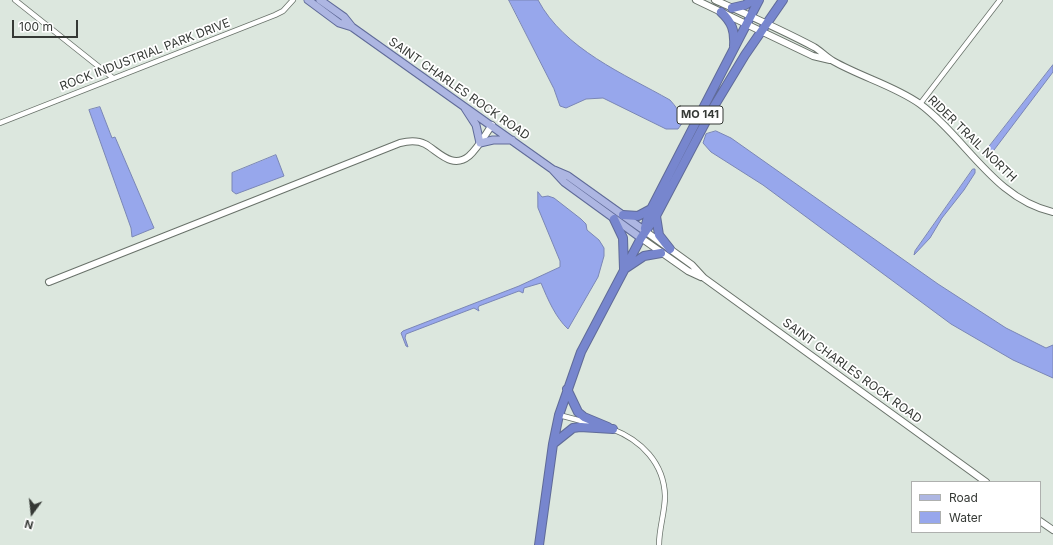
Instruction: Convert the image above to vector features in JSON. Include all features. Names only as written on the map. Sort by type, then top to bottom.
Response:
[{"type":"highway","points":[[732,8],[740,7],[753,0]]},
{"type":"highway","name":"MO 141","points":[[643,234],[651,209],[759,0]]},
{"type":"highway","name":"MO 141","points":[[539,545],[553,444],[559,416],[567,389],[584,347],[643,234],[656,216],[713,108],[761,31],[783,0]]},
{"type":"highway","points":[[721,12],[731,22],[733,28],[733,51]]},
{"type":"highway","points":[[623,215],[638,216],[651,209]]},
{"type":"highway","points":[[656,216],[659,235],[670,249]]},
{"type":"highway","points":[[614,219],[623,238],[624,270]]},
{"type":"highway","points":[[624,270],[644,256],[661,253]]},
{"type":"highway","points":[[567,389],[578,412],[584,417],[613,429]]},
{"type":"highway","points":[[553,444],[573,428],[613,429]]},
{"type":"main road","name":"SAINT CHARLES ROCK ROAD","points":[[308,0],[339,23],[352,27]]},
{"type":"main road","name":"SAINT CHARLES ROCK ROAD","points":[[323,1],[344,17],[352,27],[552,169],[564,182],[614,219],[643,234]]},
{"type":"main road","points":[[463,105],[476,125],[480,143],[493,140],[512,140]]},
{"type":"main road","name":"SAINT CHARLES ROCK ROAD","points":[[552,169],[568,176],[623,215],[643,234]]},
{"type":"street","points":[[15,0],[113,78]]},
{"type":"street","name":"ROCK INDUSTRIAL PARK DRIVE","points":[[0,123],[275,15],[283,11],[293,0]]},
{"type":"street","name":"RIDER TRAIL NORTH","points":[[696,0],[813,56],[832,61],[920,104],[935,116],[991,174],[1018,198],[1038,208],[1053,212]]},
{"type":"street","name":"RIDER TRAIL NORTH","points":[[715,0],[815,48],[832,61]]},
{"type":"street","points":[[920,104],[1000,0]]},
{"type":"street","points":[[49,282],[400,143],[411,141],[424,144],[446,159],[456,160],[466,158],[480,143],[492,126]]},
{"type":"street","name":"SAINT CHARLES ROCK ROAD","points":[[643,234],[670,249],[692,265],[704,278],[985,481]]},
{"type":"street","name":"SAINT CHARLES ROCK ROAD","points":[[643,234],[661,253],[688,271],[704,278]]},
{"type":"street","points":[[559,416],[613,429],[640,444],[654,461],[660,473],[665,496],[659,532],[659,545]]},
{"type":"street","points":[[1041,522],[1053,530]]},
{"type":"water","points":[[509,0],[538,0],[549,17],[563,33],[596,59],[670,100],[685,119],[678,129],[666,129],[603,98],[586,99],[566,108],[560,106],[554,89]]},
{"type":"water","points":[[1053,65],[1053,72],[991,154],[989,156],[984,155],[984,153]]},
{"type":"water","points":[[100,107],[112,138],[115,137],[154,228],[132,237],[131,228],[89,110]]},
{"type":"water","points":[[716,131],[731,138],[938,284],[1006,328],[1046,348],[1053,345],[1053,378],[1013,360],[951,324],[763,185],[711,152],[703,143],[706,134]]},
{"type":"water","points":[[276,155],[284,176],[236,194],[232,191],[232,173]]},
{"type":"water","points":[[973,169],[975,169],[975,173],[964,190],[942,218],[930,238],[914,255],[915,251]]},
{"type":"water","points":[[538,192],[542,197],[548,196],[554,198],[581,219],[586,224],[587,230],[599,240],[604,248],[604,256],[598,277],[568,329],[556,314],[541,283],[524,288],[523,293],[519,291],[479,306],[479,311],[474,308],[406,334],[405,338],[408,347],[406,346],[401,333],[403,331],[519,286],[560,267],[560,261],[538,208]]}]
